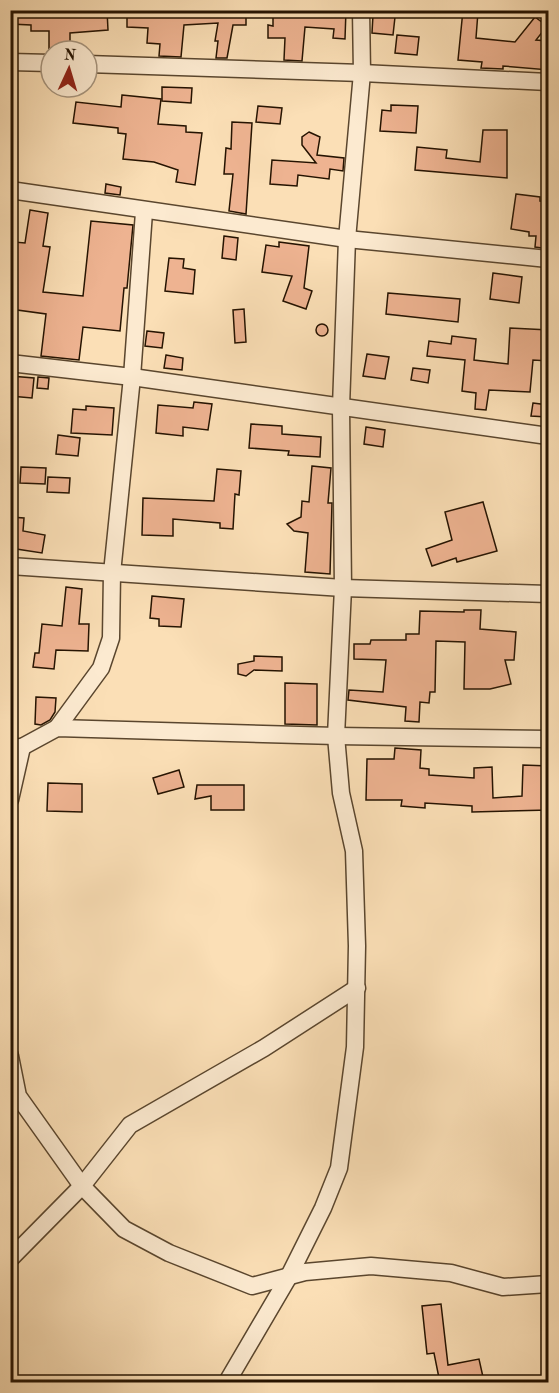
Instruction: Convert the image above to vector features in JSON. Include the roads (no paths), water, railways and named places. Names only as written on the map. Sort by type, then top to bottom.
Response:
[{"type":"street","points":[[227,1383],[288,1278],[323,1208],[339,1168],[355,1047],[357,987],[354,851],[341,793],[336,736],[343,588],[341,407],[347,239],[362,73],[361,10]]},
{"type":"street","points":[[10,62],[39,63]]},
{"type":"street","points":[[99,64],[549,82]]},
{"type":"street","points":[[10,190],[144,212],[347,239],[549,259]]},
{"type":"street","points":[[57,728],[101,668],[111,638],[112,573],[132,377],[144,212]]},
{"type":"street","points":[[10,363],[132,377],[549,436]]},
{"type":"street","points":[[10,566],[343,588],[549,594]]},
{"type":"street","points":[[10,800],[16,747],[57,728],[549,739]]},
{"type":"street","points":[[10,1259],[82,1186],[130,1125],[264,1048],[357,987]]},
{"type":"street","points":[[10,1056],[18,1096],[82,1186],[124,1229],[170,1253],[252,1286],[305,1272],[371,1266],[451,1273],[503,1287],[549,1284]]}]
